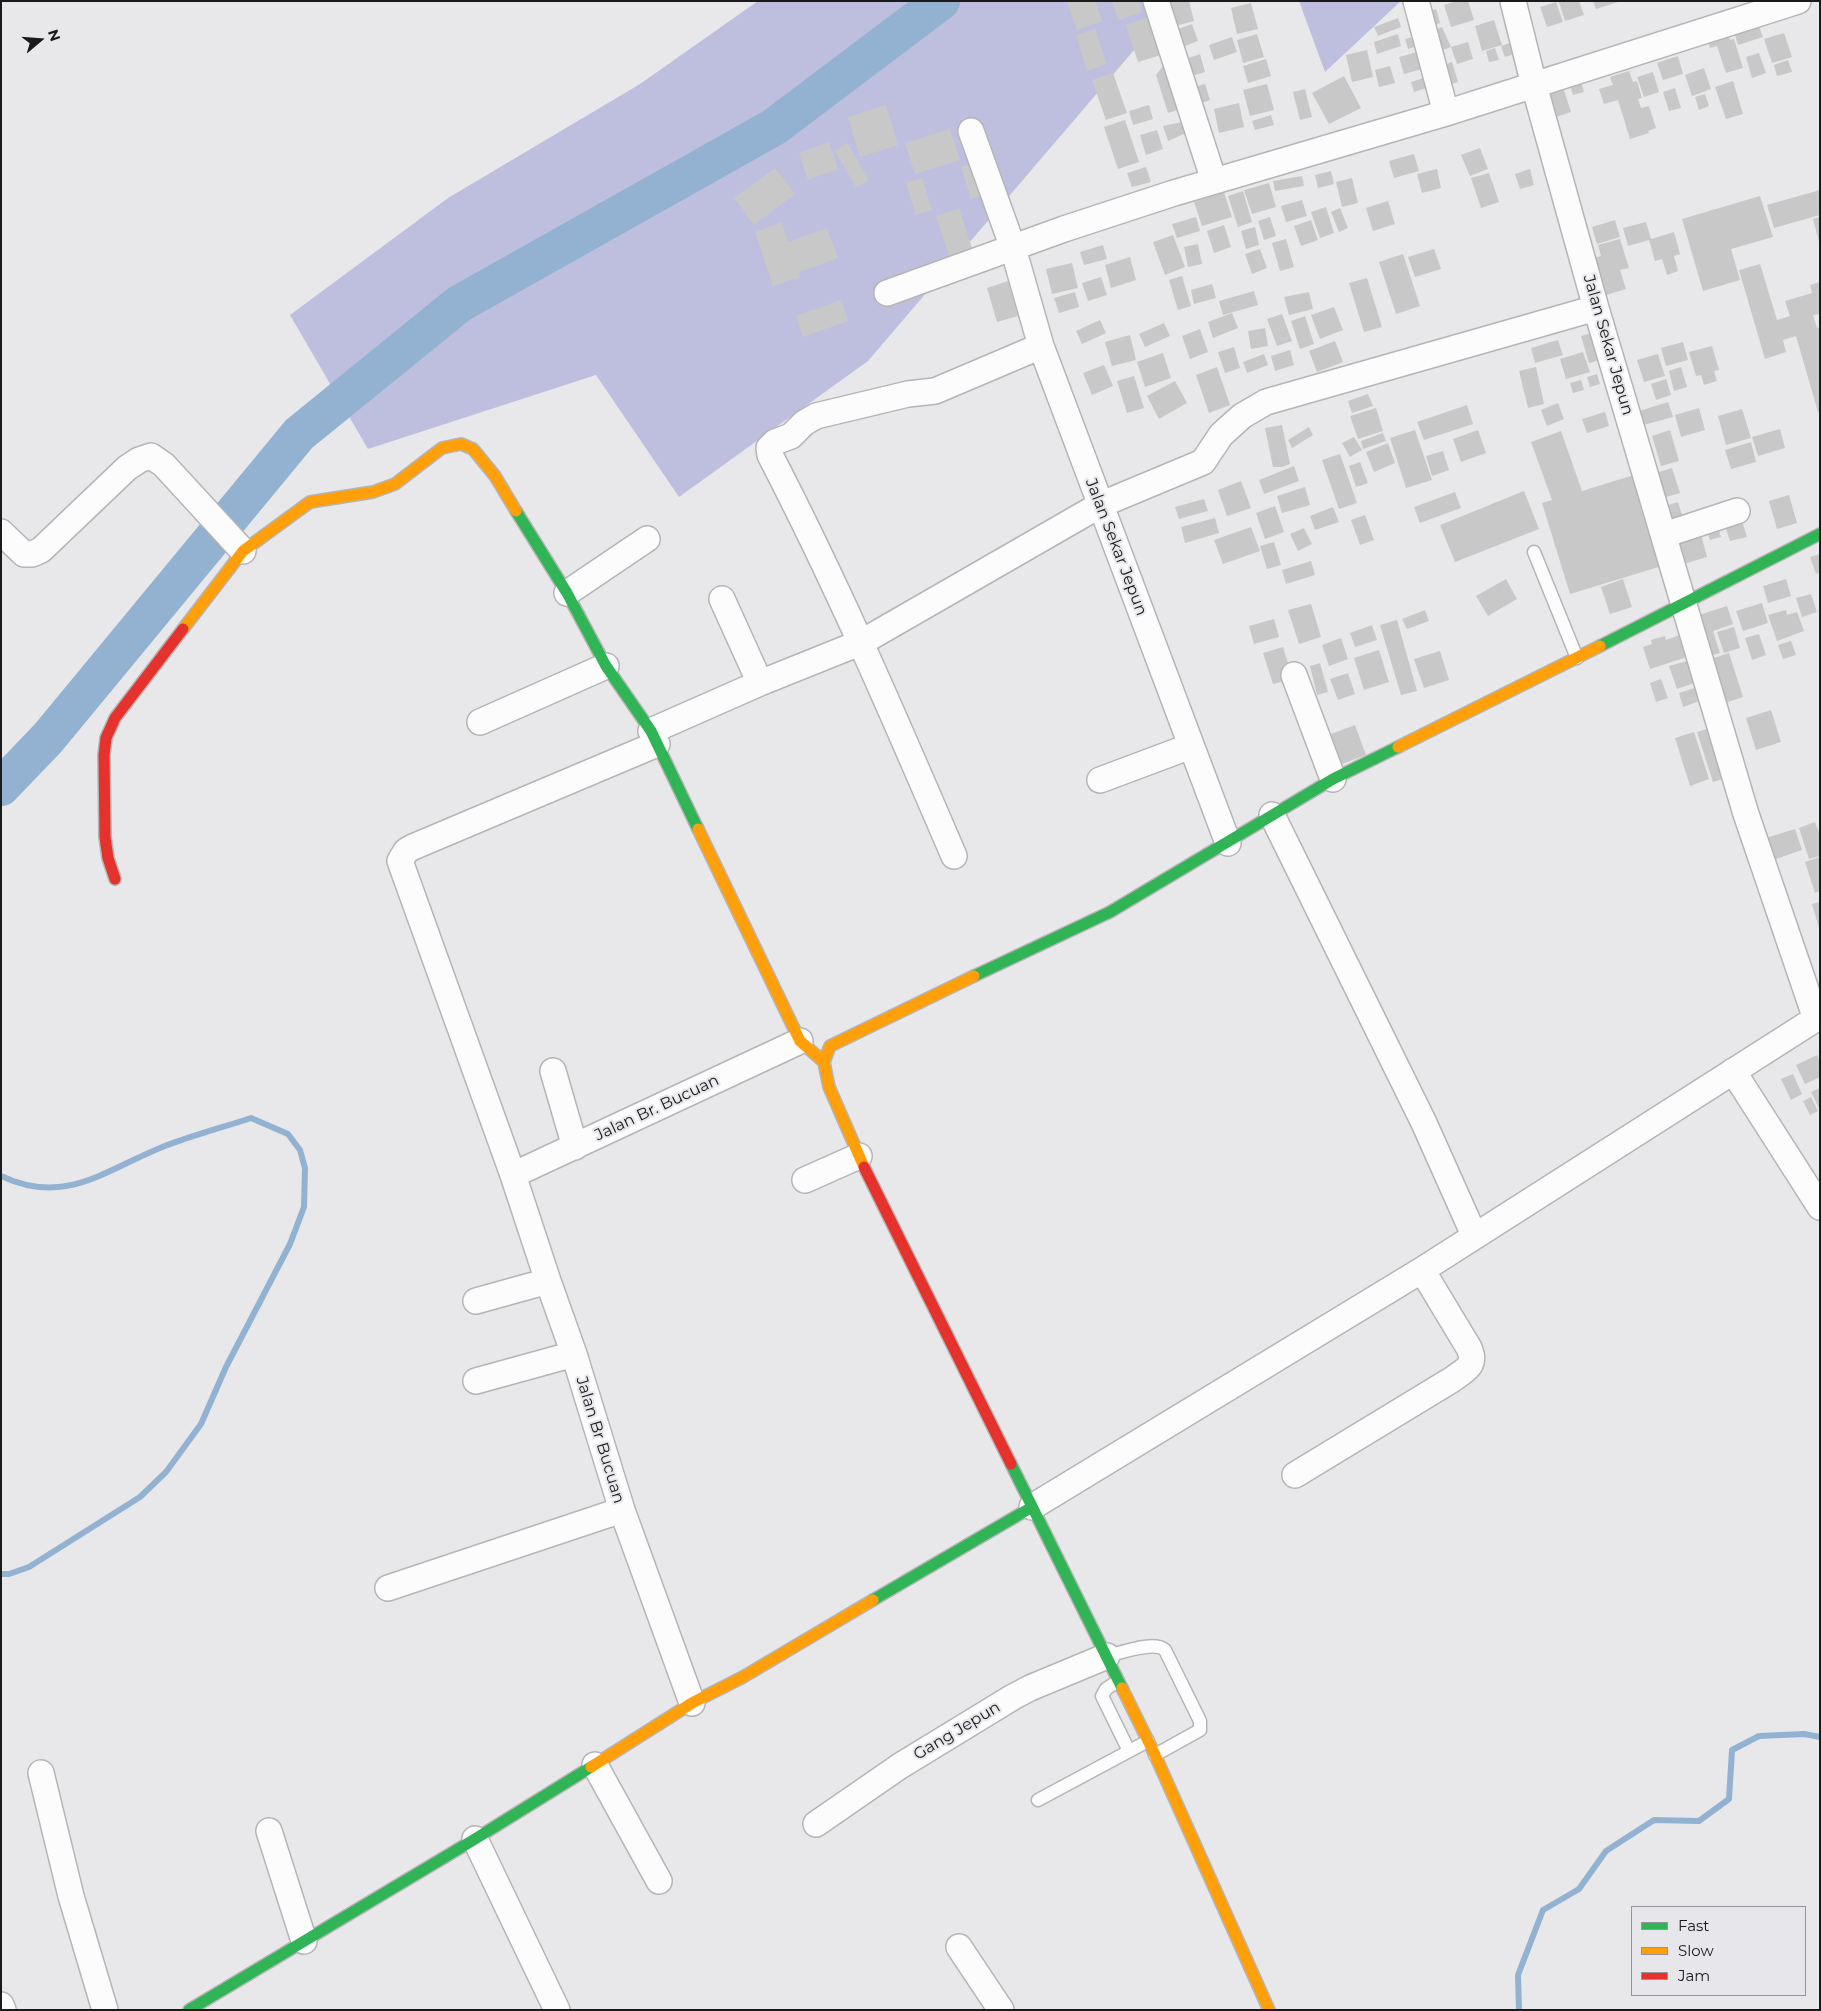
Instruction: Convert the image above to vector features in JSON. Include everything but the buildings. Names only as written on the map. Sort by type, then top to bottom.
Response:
[{"type":"street","points":[[1156,1],[1214,181]]},
{"type":"street","points":[[1416,1],[1446,113]]},
{"type":"street","name":"Jalan Sekar Jepun","points":[[1513,1],[1534,85],[1596,308],[1746,814],[1818,1018]]},
{"type":"street","points":[[887,294],[1064,229],[1214,181],[1446,113],[1798,1]]},
{"type":"street","name":"Jalan Sekar Jepun","points":[[971,132],[1013,248],[1041,346],[1228,843]]},
{"type":"street","points":[[654,737],[760,683],[862,642],[1100,505],[1203,462],[1221,435],[1242,416],[1266,402],[1596,308]]},
{"type":"street","points":[[954,856],[862,642],[806,524],[770,455],[769,448],[771,444],[786,439],[804,422],[816,416],[908,394],[935,391],[1041,346]]},
{"type":"street","points":[[115,879],[108,858],[105,837],[104,755],[106,738],[115,718],[239,547],[310,502],[373,492],[395,484],[442,448],[461,444],[473,449],[496,476],[567,593],[606,666],[654,737],[800,1041],[824,1062]]},
{"type":"street","points":[[1,532],[24,554],[32,554],[41,550],[127,468],[139,460],[151,456],[164,465],[239,547]]},
{"type":"street","points":[[1664,535],[1737,511]]},
{"type":"street","points":[[1269,2010],[1155,1755],[1074,1587],[1032,1507],[961,1359],[859,1156],[829,1087],[824,1062],[826,1053],[830,1046],[840,1040],[1110,912],[1333,779],[1685,604],[1820,534]]},
{"type":"street","points":[[567,593],[648,538]]},
{"type":"street","points":[[722,599],[760,683]]},
{"type":"street","points":[[480,722],[606,666]]},
{"type":"street","points":[[1294,675],[1333,779]]},
{"type":"street","name":"Jalan Br Bucuan","points":[[654,737],[413,847],[401,856],[400,866],[513,1175],[574,1354],[622,1510],[692,1703]]},
{"type":"street","points":[[1100,780],[1191,746]]},
{"type":"street","points":[[1272,815],[1424,1123],[1474,1235]]},
{"type":"street","points":[[189,2010],[475,1839],[692,1703],[743,1677],[1032,1507],[1422,1270],[1474,1235],[1818,1018]]},
{"type":"street","name":"Jalan Br. Bucuan","points":[[513,1175],[800,1041]]},
{"type":"street","points":[[553,1071],[575,1146]]},
{"type":"street","points":[[1733,1071],[1820,1207]]},
{"type":"street","points":[[805,1180],[859,1156]]},
{"type":"street","points":[[1295,1474],[1453,1379],[1469,1366],[1472,1356],[1469,1348],[1422,1270]]},
{"type":"street","points":[[476,1301],[548,1281]]},
{"type":"street","points":[[476,1381],[574,1354]]},
{"type":"street","points":[[388,1588],[622,1510]]},
{"type":"street","name":"Gang Jepun","points":[[816,1824],[900,1766],[1012,1697],[1107,1656]]},
{"type":"street","points":[[595,1765],[660,1881]]},
{"type":"street","points":[[41,1773],[71,1896],[105,2010]]},
{"type":"street","points":[[269,1831],[304,1941]]},
{"type":"street","points":[[475,1839],[558,2010]]},
{"type":"street","points":[[959,1947],[1001,2010]]},
{"type":"street","points":[[1,2005],[3,2010]]},
{"type":"lane","points":[[1534,552],[1577,658]]},
{"type":"lane","points":[[1107,1656],[1153,1645],[1161,1646],[1165,1650],[1200,1721],[1200,1730],[1155,1755]]},
{"type":"lane","points":[[1118,1681],[1106,1689],[1102,1696],[1129,1751]]},
{"type":"lane","points":[[1038,1800],[1148,1742]]},
{"type":"shaded area","points":[[758,1],[1176,1],[868,361],[679,497],[596,375],[368,449],[290,315],[448,198],[640,84]]},
{"type":"shaded area","points":[[1299,1],[1401,1],[1325,72]]},
{"type":"waterway","points":[[1,787],[48,738],[299,434],[459,304],[774,127],[941,1]]},
{"type":"waterway","points":[[1,1176],[24,1184],[45,1188],[83,1182],[160,1148],[251,1118],[288,1134],[300,1150],[305,1168],[304,1207],[290,1244],[226,1367],[201,1424],[166,1472],[140,1497],[29,1567],[9,1574],[1,1574]]},
{"type":"waterway","points":[[1519,2010],[1518,1975],[1543,1910],[1579,1889],[1606,1851],[1654,1820],[1699,1821],[1729,1799],[1732,1750],[1759,1736],[1804,1734],[1820,1737]]},
{"type":"traffic: fast","points":[[516,511],[567,593],[606,666],[651,731],[698,829]]},
{"type":"traffic: fast","points":[[1600,646],[1820,534]]},
{"type":"traffic: fast","points":[[974,976],[1110,912],[1333,779],[1398,747]]},
{"type":"traffic: fast","points":[[1011,1464],[1122,1688]]},
{"type":"traffic: fast","points":[[873,1600],[1032,1507]]},
{"type":"traffic: fast","points":[[189,2010],[475,1839],[591,1767]]},
{"type":"traffic: slow","points":[[183,629],[243,551],[310,502],[373,492],[395,484],[442,448],[461,444],[473,449],[495,476],[516,511]]},
{"type":"traffic: slow","points":[[1398,747],[1600,646]]},
{"type":"traffic: slow","points":[[698,829],[800,1041],[824,1062]]},
{"type":"traffic: slow","points":[[864,1167],[829,1087],[824,1062],[830,1046],[974,976]]},
{"type":"traffic: slow","points":[[591,1767],[692,1703],[743,1677],[873,1600]]},
{"type":"traffic: slow","points":[[1122,1688],[1155,1755],[1269,2010]]},
{"type":"traffic: jam","points":[[115,879],[108,858],[105,837],[104,755],[106,738],[115,718],[183,629]]},
{"type":"traffic: jam","points":[[864,1167],[1011,1464]]}]
